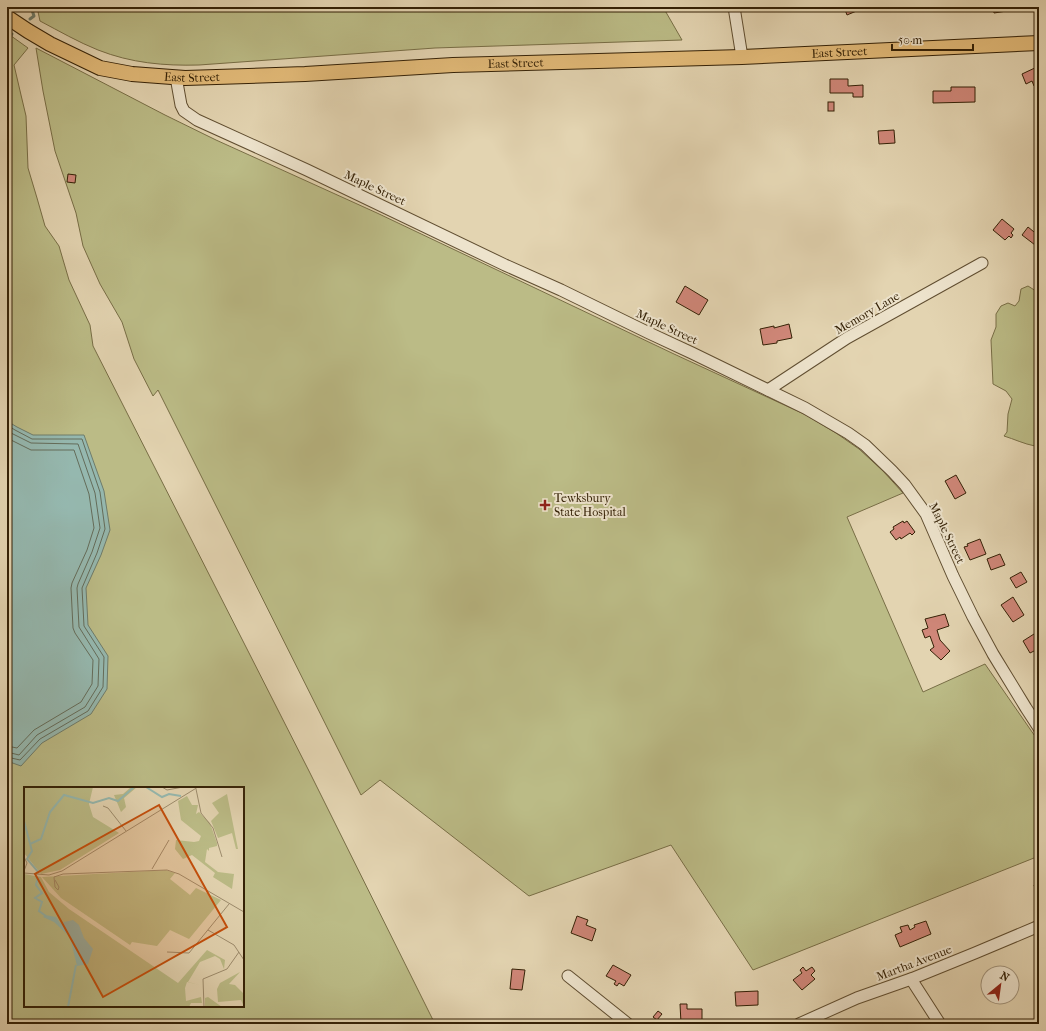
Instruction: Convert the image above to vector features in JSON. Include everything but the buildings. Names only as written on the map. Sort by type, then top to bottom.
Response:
[{"type":"main road","name":"East Street","points":[[7,17],[50,44],[100,68],[132,74],[203,78],[306,74],[453,65],[742,57],[1039,43]]},
{"type":"street","points":[[734,7],[742,57]]},
{"type":"street","name":"Maple Street","points":[[176,77],[181,105],[184,111],[197,120],[307,170],[505,265],[561,290],[805,408],[848,433],[865,446],[905,485],[926,514],[973,617],[993,654],[1039,728]]},
{"type":"street","name":"Memory Lane","points":[[768,390],[847,338],[982,263]]},
{"type":"street","name":"Martha Avenue","points":[[799,1024],[857,998],[911,979],[1039,926]]},
{"type":"street","points":[[568,976],[628,1024]]},
{"type":"street","points":[[911,979],[940,1024]]},
{"type":"green space","points":[[37,7],[663,7],[682,40],[435,48],[199,65],[173,65],[135,61],[91,47],[40,21]]},
{"type":"green space","points":[[7,33],[28,48],[14,65],[26,116],[28,168],[45,226],[59,246],[69,280],[90,325],[93,346],[309,771],[435,1024],[7,1024]]},
{"type":"green space","name":"Tewksbury State Hospital","points":[[36,48],[216,140],[377,213],[806,415],[859,449],[883,471],[903,493],[847,517],[923,692],[985,664],[1039,742],[1039,856],[753,970],[671,845],[529,896],[380,780],[361,795],[158,390],[153,396],[134,359],[122,322],[100,284],[83,246],[76,213],[55,151]]},
{"type":"green space","points":[[1028,286],[1039,293],[1039,440],[1035,446],[1004,436],[1007,432],[1008,414],[1012,399],[1006,391],[993,384],[991,340],[996,327],[996,314],[1001,306],[1008,303],[1015,306],[1019,301],[1021,289]]},
{"type":"water","points":[[7,421],[33,435],[84,435],[104,491],[110,530],[101,555],[86,588],[88,625],[108,656],[107,689],[91,714],[42,743],[21,766],[7,761]]},
{"type":"waterway","points":[[30,19],[34,16],[31,7]]},
{"type":"waterway","points":[[7,40],[12,34]]},
{"type":"place","name":"Tewksbury State Hospital","points":[[545,505]]}]
